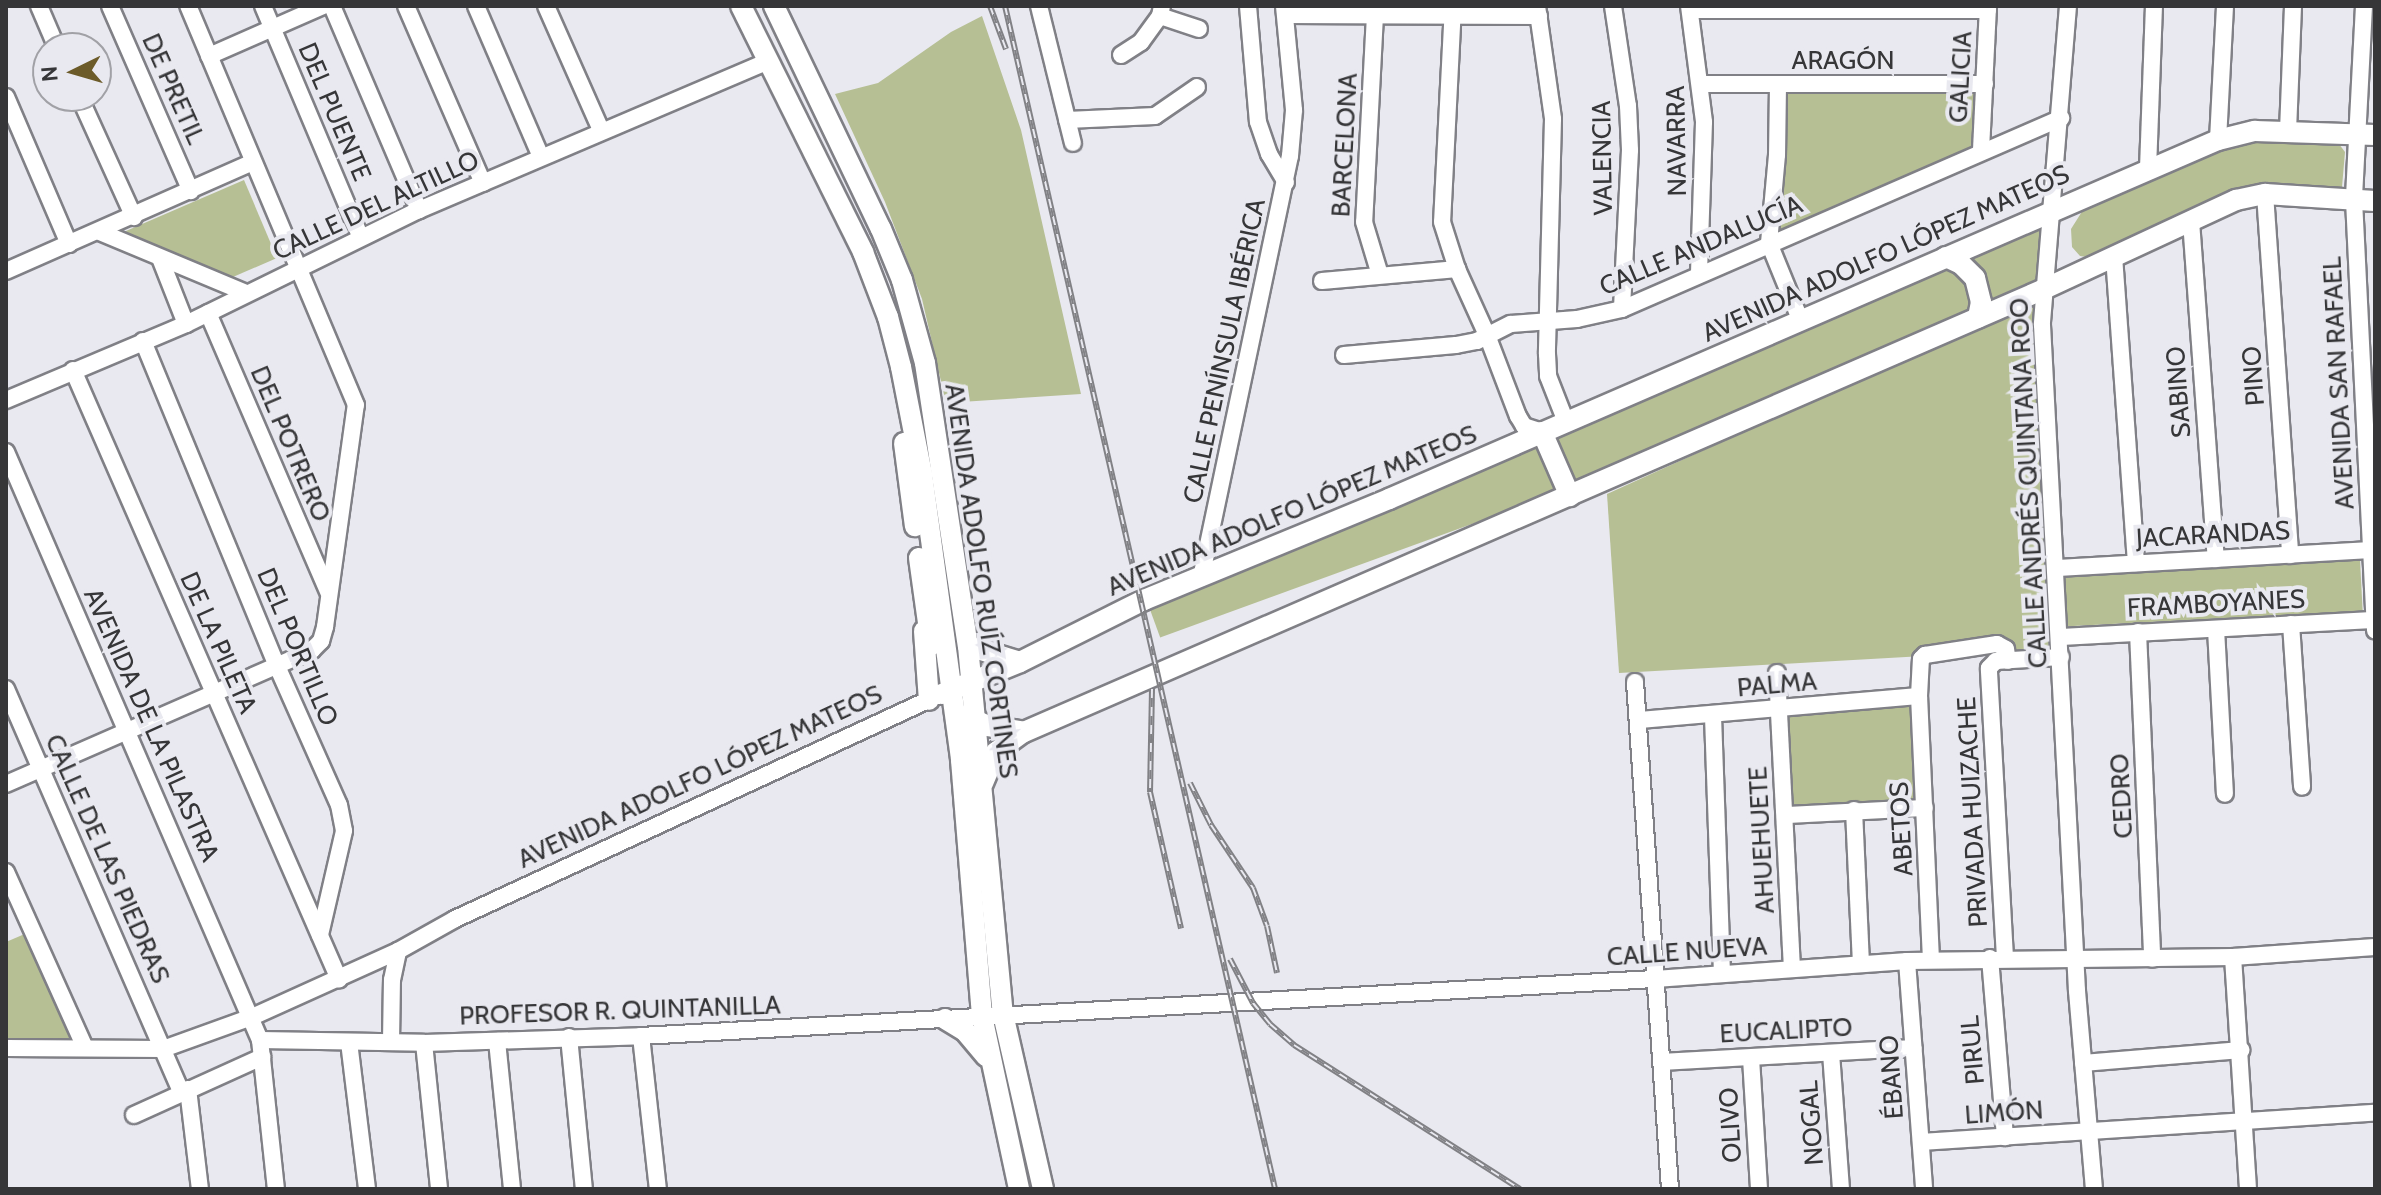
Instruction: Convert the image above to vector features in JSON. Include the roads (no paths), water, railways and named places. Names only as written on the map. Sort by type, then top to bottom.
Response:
[{"type":"main road","name":"AVENIDA ADOLFO RUÍZ CORTINES","points":[[741,6],[863,252],[888,317],[914,425],[944,697]]},
{"type":"main road","name":"AVENIDA ADOLFO RUÍZ CORTINES","points":[[774,6],[881,229],[915,322],[934,408],[968,646],[1003,1014],[1043,1189]]},
{"type":"main road","name":"AVENIDA ADOLFO RUÍZ CORTINES","points":[[771,64],[776,99],[852,257],[891,370],[924,595],[969,848],[988,1061],[1019,1189]]},
{"type":"main road","name":"AVENIDA ADOLFO LÓPEZ MATEOS","points":[[944,697],[972,680],[1020,662],[1144,600],[1566,422],[2218,140],[2255,131],[2366,134]]},
{"type":"main road","points":[[983,783],[996,752],[1024,732],[2042,290],[2236,200],[2265,194],[2375,201]]},
{"type":"main road","points":[[1946,257],[1961,264],[1975,278],[1981,302],[1978,318]]},
{"type":"main road","points":[[1542,432],[1570,496]]},
{"type":"main road","points":[[968,646],[1020,662]]},
{"type":"main road","points":[[944,697],[976,722],[1024,732]]},
{"type":"main road","points":[[945,1019],[974,1040],[988,1061]]},
{"type":"street","points":[[39,6],[50,32]]},
{"type":"street","name":"DE PRETIL","points":[[110,6],[191,191]]},
{"type":"street","points":[[6,784],[277,666],[312,650],[321,641],[356,405],[188,6]]},
{"type":"street","name":"DEL PUENTE","points":[[263,6],[360,236]]},
{"type":"street","points":[[209,56],[323,6]]},
{"type":"street","points":[[332,6],[419,210]]},
{"type":"street","points":[[406,6],[483,183]]},
{"type":"street","points":[[476,6],[541,157]]},
{"type":"street","points":[[546,6],[601,130]]},
{"type":"street","points":[[1039,6],[1073,143]]},
{"type":"street","name":"CALLE PENÍNSULA IBÉRICA","points":[[1248,6],[1261,134],[1286,182]]},
{"type":"street","name":"VALENCIA","points":[[1613,6],[1628,106],[1630,150],[1622,309]]},
{"type":"street","name":"CALLE ANDRÉS QUINTANA ROO","points":[[2068,6],[2053,209],[2042,290],[2043,376],[2057,568],[2076,958],[2094,1189]]},
{"type":"street","points":[[2148,169],[2154,6]]},
{"type":"street","points":[[2218,140],[2225,6]]},
{"type":"street","points":[[2288,131],[2293,6]]},
{"type":"street","name":"AVENIDA SAN RAFAEL","points":[[2364,6],[2366,134],[2354,200],[2372,516],[2375,630]]},
{"type":"street","points":[[1690,8],[1988,8]]},
{"type":"street","name":"NAVARRA","points":[[1690,8],[1701,84],[1704,156],[1699,275]]},
{"type":"street","name":"GALICIA","points":[[1981,150],[1988,8]]},
{"type":"street","points":[[1453,10],[1441,205],[1445,238],[1518,416],[1524,426],[1542,432]]},
{"type":"street","points":[[1285,11],[1375,15],[1453,10],[1538,11],[1553,119],[1548,376],[1566,422]]},
{"type":"street","points":[[1121,55],[1141,42],[1161,11],[1199,29]]},
{"type":"street","name":"CALLE PENÍNSULA IBÉRICA","points":[[1201,578],[1286,182],[1294,110],[1285,11]]},
{"type":"street","name":"BARCELONA","points":[[1375,15],[1364,222],[1366,237],[1380,275]]},
{"type":"street","name":"CALLE DEL ALTILLO","points":[[6,400],[186,324],[360,236],[601,130],[771,64]]},
{"type":"street","name":"ARAGÓN","points":[[1701,84],[1985,84]]},
{"type":"street","points":[[1778,85],[1777,155],[1769,243],[1800,319]]},
{"type":"street","points":[[1067,120],[1139,119],[1169,109],[1197,87]]},
{"type":"street","points":[[6,97],[69,244]]},
{"type":"street","points":[[86,112],[134,217]]},
{"type":"street","name":"CALLE ANDALUCÍA","points":[[1344,355],[1456,345],[1511,324],[1547,322],[1622,309],[1981,150],[2061,118]]},
{"type":"street","points":[[8,265],[100,232],[253,162]]},
{"type":"street","name":"PINO","points":[[2265,194],[2290,555]]},
{"type":"street","name":"SABINO","points":[[2191,221],[2216,559]]},
{"type":"street","points":[[100,232],[246,293]]},
{"type":"street","points":[[2114,256],[2136,563]]},
{"type":"street","points":[[160,258],[186,324]]},
{"type":"street","points":[[1322,281],[1457,269]]},
{"type":"street","name":"DEL POTRERO","points":[[208,313],[329,594]]},
{"type":"street","name":"DEL PORTILLO","points":[[143,341],[277,666],[339,805],[343,823],[339,858],[320,935]]},
{"type":"street","name":"DE LA PILETA","points":[[73,370],[320,935]]},
{"type":"street","name":"AVENIDA DE LA PILASTRA","points":[[6,452],[252,1017],[261,1049],[276,1189]]},
{"type":"street","name":"JACARANDAS","points":[[2057,568],[2371,550]]},
{"type":"street","name":"FRAMBOYANES","points":[[2060,637],[2374,620]]},
{"type":"street","points":[[2291,624],[2302,787]]},
{"type":"street","points":[[2216,629],[2225,794]]},
{"type":"street","name":"CEDRO","points":[[2138,632],[2152,959]]},
{"type":"street","name":"ABETOS","points":[[1931,960],[1920,665],[1925,655],[1997,644],[2006,649],[2000,662]]},
{"type":"street","points":[[2000,662],[2061,657]]},
{"type":"street","name":"PRIVADA HUIZACHE","points":[[1998,958],[2000,662]]},
{"type":"street","name":"AHUEHUETE","points":[[1777,673],[1792,968]]},
{"type":"street","points":[[1635,682],[1670,1189]]},
{"type":"street","name":"CALLE DE LAS PIEDRAS","points":[[6,689],[163,1049],[184,1090],[200,1189]]},
{"type":"street","name":"PALMA","points":[[1639,720],[1919,696]]},
{"type":"street","name":"AVENIDA ADOLFO LÓPEZ MATEOS","points":[[163,1049],[252,1017],[339,979],[482,906],[944,697]]},
{"type":"street","points":[[1713,716],[1722,973]]},
{"type":"street","points":[[1786,815],[1925,808]]},
{"type":"street","points":[[1854,810],[1861,963]]},
{"type":"street","points":[[6,872],[85,1048]]},
{"type":"street","points":[[320,935],[339,979]]},
{"type":"street","name":"CALLE NUEVA","points":[[982,1016],[1655,979],[1861,963],[1998,958],[2233,957],[2375,947]]},
{"type":"street","points":[[391,1042],[392,980],[398,951]]},
{"type":"street","points":[[2233,957],[2248,1189]]},
{"type":"street","name":"PIRUL","points":[[1998,958],[2005,1137]]},
{"type":"street","name":"ÉBANO","points":[[1907,961],[1924,1189]]},
{"type":"street","name":"PROFESOR R. QUINTANILLA","points":[[134,1115],[261,1049],[349,1042],[424,1043],[641,1036],[982,1016]]},
{"type":"street","points":[[641,1036],[658,1189]]},
{"type":"street","points":[[569,1037],[584,1189]]},
{"type":"street","points":[[497,1041],[512,1189]]},
{"type":"street","points":[[349,1042],[367,1189]]},
{"type":"street","points":[[424,1043],[439,1189]]},
{"type":"street","points":[[6,1048],[163,1049]]},
{"type":"street","name":"EUCALIPTO","points":[[1661,1062],[1914,1048]]},
{"type":"street","points":[[2083,1063],[2241,1050]]},
{"type":"street","name":"NOGAL","points":[[1831,1053],[1841,1189]]},
{"type":"street","name":"OLIVO","points":[[1751,1058],[1759,1189]]},
{"type":"street","name":"LIMÓN","points":[[1921,1142],[2375,1113]]},
{"type":"railway","points":[[990,6],[1006,49]]},
{"type":"railway","points":[[1005,6],[1275,1189]]},
{"type":"railway","points":[[1152,689],[1150,792],[1181,929]]},
{"type":"railway","points":[[1190,783],[1211,825],[1253,888],[1267,926],[1277,973]]},
{"type":"railway","points":[[1230,959],[1253,1003],[1270,1024],[1294,1045],[1520,1189]]}]
